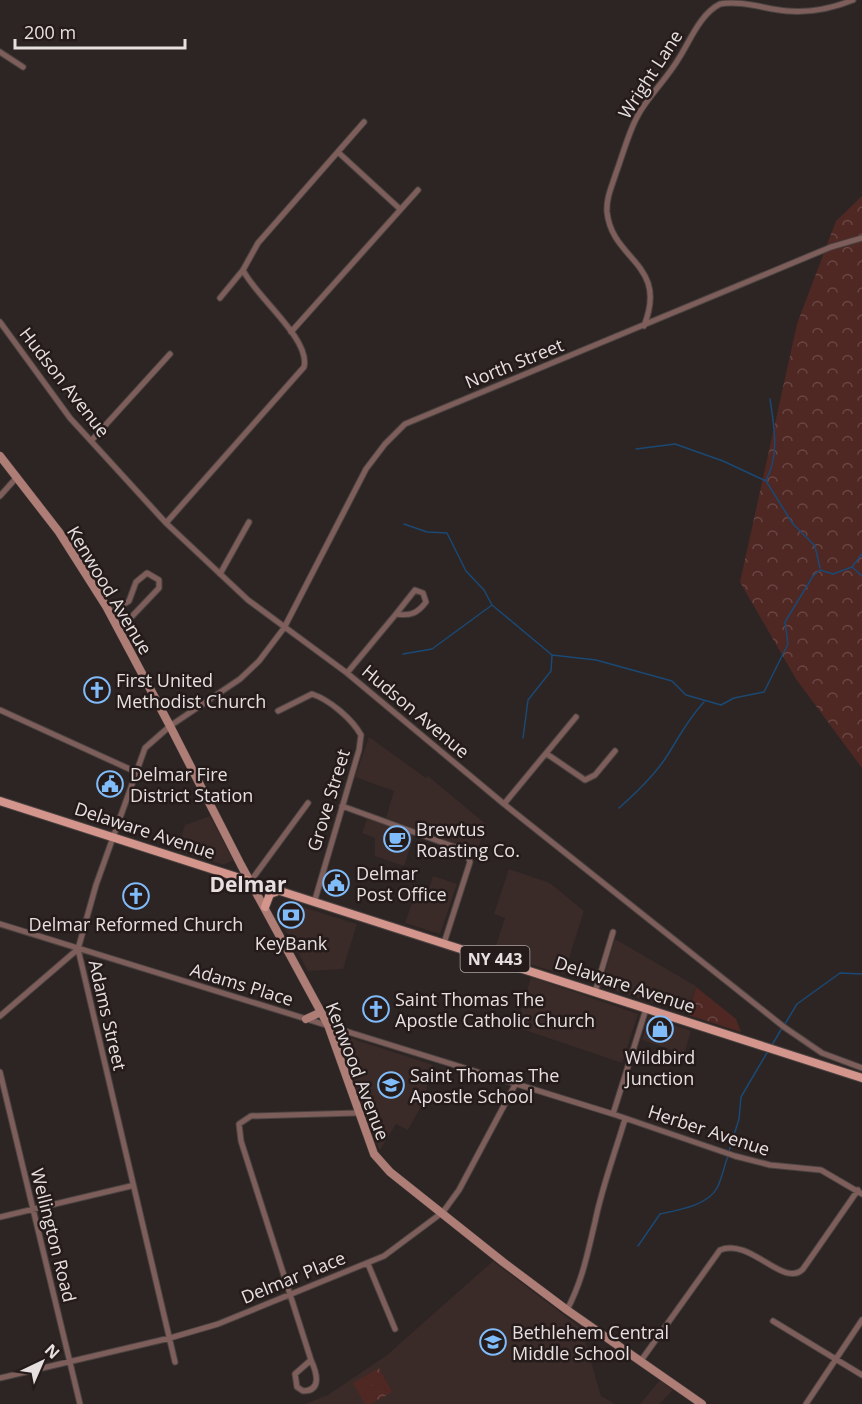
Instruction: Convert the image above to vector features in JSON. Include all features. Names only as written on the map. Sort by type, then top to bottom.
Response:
[{"type":"main road","name":"Delaware Avenue","points":[[0,801],[862,1078]]},
{"type":"main road","points":[[265,908],[270,894],[279,891]]},
{"type":"street","name":"Wright Lane","points":[[644,326],[650,305],[649,284],[641,267],[616,235],[607,212],[608,197],[637,116],[678,60],[700,24],[719,5],[739,1],[786,11],[810,12],[853,0]]},
{"type":"street","points":[[0,52],[23,67]]},
{"type":"street","points":[[220,298],[243,270],[258,243],[364,122]]},
{"type":"street","points":[[339,153],[400,209]]},
{"type":"street","points":[[291,332],[418,190]]},
{"type":"street","name":"North Street","points":[[282,631],[366,469],[396,431],[417,418],[831,247],[862,238]]},
{"type":"street","points":[[166,523],[301,373],[305,358],[291,332],[243,270]]},
{"type":"street","name":"Hudson Avenue","points":[[0,322],[70,418],[166,523],[282,631],[347,673],[504,804],[793,1035],[822,1053],[862,1068]]},
{"type":"street","points":[[92,441],[170,354]]},
{"type":"street","name":"Kenwood Avenue","points":[[0,456],[59,532],[110,613],[250,882],[328,1025],[368,1144],[381,1163],[567,1310],[702,1404]]},
{"type":"street","points":[[0,496],[17,477]]},
{"type":"street","points":[[220,574],[249,522]]},
{"type":"street","points":[[110,613],[129,601],[136,582],[147,573],[160,582],[160,586],[149,601],[119,630]]},
{"type":"street","points":[[347,673],[396,614],[416,590],[423,593],[426,602],[420,611],[408,616],[396,614]]},
{"type":"street","name":"Adams Street","points":[[175,1362],[78,949],[113,837],[145,748],[170,726],[246,674],[282,631]]},
{"type":"street","name":"Grove Street","points":[[278,711],[312,694],[328,703],[358,730],[362,741],[314,903]]},
{"type":"street","points":[[0,710],[136,772]]},
{"type":"street","points":[[504,804],[576,717]]},
{"type":"street","points":[[547,753],[585,780],[596,775],[615,752]]},
{"type":"street","points":[[250,882],[308,803]]},
{"type":"street","points":[[342,806],[466,852],[470,862],[444,942]]},
{"type":"street","name":"Adams Place","points":[[0,924],[613,1114]]},
{"type":"street","points":[[595,992],[613,933]]},
{"type":"street","points":[[0,1016],[78,949]]},
{"type":"street","points":[[613,1114],[646,1009]]},
{"type":"street","points":[[306,1019],[321,1012]]},
{"type":"street","name":"Wellington Road","points":[[0,1072],[81,1404]]},
{"type":"street","name":"Delmar Place","points":[[0,1378],[170,1338],[218,1324],[384,1256],[443,1212],[459,1190],[515,1085]]},
{"type":"street","points":[[311,1360],[295,1374],[297,1387],[303,1391],[312,1389],[317,1383],[317,1374],[241,1141],[240,1124],[251,1116],[357,1113]]},
{"type":"street","name":"Herber Avenue","points":[[613,1114],[760,1163],[821,1170],[860,1192]]},
{"type":"street","points":[[567,1310],[578,1289],[589,1256],[595,1221],[625,1119]]},
{"type":"street","points":[[0,1217],[132,1186]]},
{"type":"street","points":[[640,1362],[715,1254],[726,1247],[761,1257],[787,1275],[800,1273],[860,1192]]},
{"type":"street","points":[[368,1264],[395,1329]]},
{"type":"street","points":[[806,1404],[862,1320]]},
{"type":"street","points":[[772,1321],[862,1375]]},
{"type":"shaded area","points":[[369,737],[426,778],[428,776],[488,826],[476,851],[386,818],[394,791],[355,777]]},
{"type":"shaded area","points":[[210,816],[233,860],[224,865],[177,851],[185,825]]},
{"type":"shaded area","points":[[367,819],[414,835],[404,866],[375,856],[375,838],[362,833]]},
{"type":"shaded area","points":[[509,869],[550,883],[584,911],[564,974],[493,954],[505,918],[494,914]]},
{"type":"shaded area","points":[[433,876],[457,884],[440,934],[405,923],[416,892],[427,895]]},
{"type":"shaded area","points":[[283,901],[357,924],[343,969],[308,971],[278,917]]},
{"type":"shaded area","points":[[615,939],[696,986],[688,1014],[601,986]]},
{"type":"shaded area","points":[[531,977],[638,1014],[622,1063],[516,1027]]},
{"type":"shaded area","points":[[649,1017],[691,1031],[684,1054],[642,1040]]},
{"type":"shaded area","name":"Saint Thomas The Apostle School","points":[[350,1038],[433,1065],[422,1105],[408,1130],[396,1124],[380,1150],[373,1137],[343,1048],[344,1042]]},
{"type":"shaded area","name":"Bethlehem Central Middle School","points":[[493,1261],[581,1328],[601,1396],[615,1404],[305,1404],[328,1395],[387,1355]]},
{"type":"shaded area","name":"Bethlehem Central Middle School","points":[[660,1380],[673,1390],[659,1404],[640,1404]]},
{"type":"green space","points":[[862,196],[862,768],[796,679],[740,582],[797,324],[836,221]]},
{"type":"green space","points":[[696,987],[736,1019],[741,1032],[688,1015]]},
{"type":"green space","points":[[379,1368],[392,1392],[371,1404],[365,1404],[353,1383]]},
{"type":"green space","points":[[376,1373],[381,1381],[363,1390],[359,1383]]},
{"type":"green space","points":[[382,1383],[386,1391],[369,1401],[364,1393]]},
{"type":"waterway","points":[[766,480],[774,451],[770,399]]},
{"type":"waterway","points":[[636,449],[675,444],[723,461],[766,481],[793,524],[815,546],[820,568]]},
{"type":"waterway","points":[[404,524],[427,532],[447,533],[466,571],[484,590],[492,605]]},
{"type":"waterway","points":[[852,567],[862,554]]},
{"type":"waterway","points":[[403,654],[432,649],[492,605],[552,655],[596,660],[672,681],[686,695],[721,705],[734,698],[764,692],[788,644],[785,622],[813,576],[820,570],[833,574],[852,567],[862,576]]},
{"type":"waterway","points":[[523,738],[528,700],[551,671],[552,655]]},
{"type":"waterway","points":[[619,808],[656,770],[704,702]]},
{"type":"waterway","points":[[785,1024],[797,1004],[840,973],[862,974]]},
{"type":"waterway","points":[[772,1045],[782,1028]]},
{"type":"waterway","points":[[729,1151],[739,1119],[741,1097],[768,1051]]},
{"type":"waterway","points":[[638,1246],[660,1214],[692,1206],[712,1194],[719,1184],[728,1156]]},
{"type":"place","name":"First United Methodist Church","points":[[97,690]]},
{"type":"place","name":"Delmar Fire District Station","points":[[110,784]]},
{"type":"place","name":"Brewtus Roasting Co.","points":[[397,839]]},
{"type":"place","name":"Delmar Post Office","points":[[336,883]]},
{"type":"place","name":"Delmar Reformed Church","points":[[136,896]]},
{"type":"place","name":"KeyBank","points":[[291,915]]},
{"type":"place","name":"Saint Thomas The Apostle Catholic Church","points":[[376,1009]]},
{"type":"place","name":"Wildbird Junction","points":[[660,1029]]},
{"type":"place","name":"Saint Thomas The Apostle School","points":[[391,1085]]},
{"type":"place","name":"Bethlehem Central Middle School","points":[[493,1342]]},
{"type":"district","name":"Delmar","points":[[248,884]]}]
